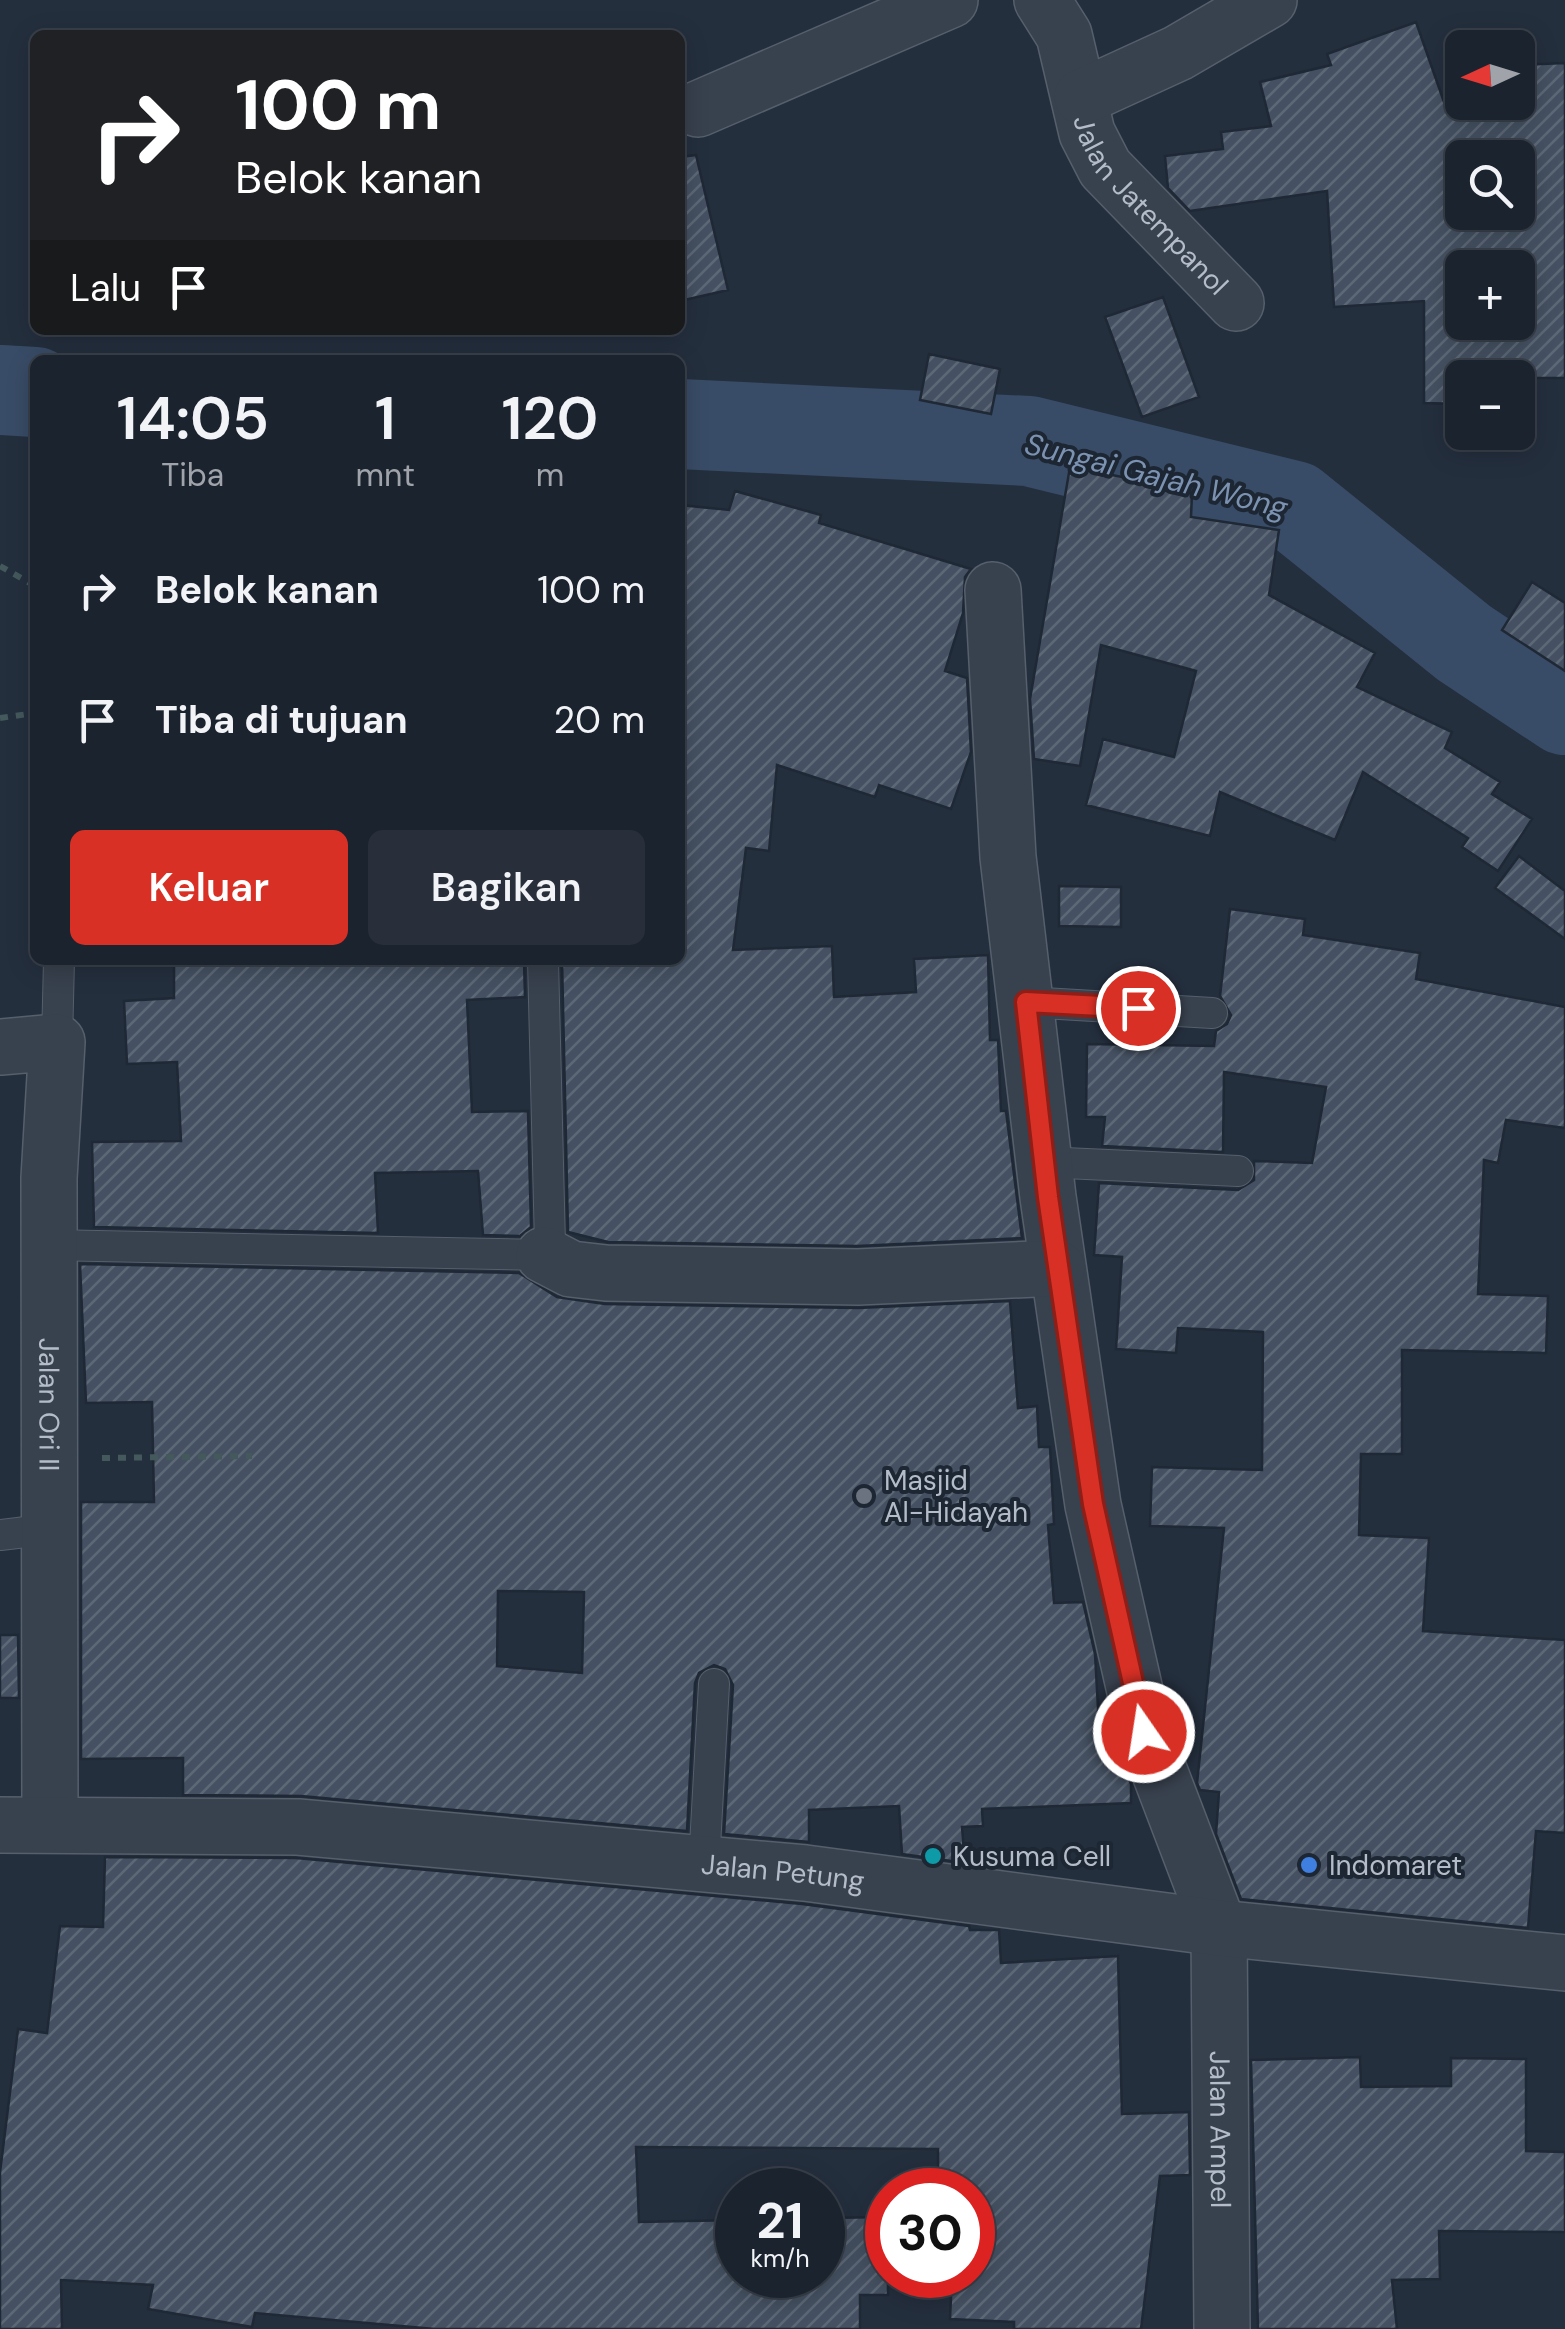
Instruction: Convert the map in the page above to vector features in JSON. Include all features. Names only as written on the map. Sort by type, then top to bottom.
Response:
[{"type":"street","points":[[698,110],[950,0]]},
{"type":"street","name":"Jalan Jatempanol","points":[[1042,0],[1064,34],[1088,133],[1105,168],[1236,303]]},
{"type":"street","points":[[1082,97],[1178,53],[1269,0]]},
{"type":"street","points":[[993,590],[1008,857],[1044,1162],[1093,1504],[1144,1732],[1219,1928]]},
{"type":"street","points":[[0,1047],[58,1042]]},
{"type":"street","name":"Jalan Ori II","points":[[25,1824],[26,1532],[51,1459],[50,1246],[58,1042]]},
{"type":"street","points":[[544,1255],[571,1269],[606,1273],[858,1276],[1058,1268]]},
{"type":"street","name":"Jalan Petung","points":[[25,1824],[298,1828],[704,1864],[1219,1928],[1565,1963]]},
{"type":"street","name":"Jalan Ampel","points":[[1219,1928],[1222,2329]]},
{"type":"lane","points":[[58,1042],[59,965]]},
{"type":"lane","points":[[50,1246],[544,1255],[550,1245],[543,965]]},
{"type":"lane","points":[[1026,1002],[1212,1013]]},
{"type":"lane","points":[[1044,1162],[1238,1171]]},
{"type":"lane","points":[[704,1864],[714,1684]]},
{"type":"path","points":[[0,566],[30,583]]},
{"type":"path","points":[[0,718],[30,713]]},
{"type":"path","points":[[51,1459],[252,1456]]},
{"type":"building","points":[[1416,22],[1445,102],[1445,120],[1535,120],[1535,64],[1565,63],[1565,378],[1535,378],[1535,360],[1445,360],[1445,404],[1424,403],[1424,301],[1334,307],[1327,191],[1190,211],[1168,188],[1165,156],[1223,149],[1221,132],[1271,126],[1260,82],[1331,65],[1327,54]]},
{"type":"building","points":[[696,155],[728,290],[685,300],[685,156]]},
{"type":"building","points":[[1163,297],[1199,397],[1142,417],[1105,317]]},
{"type":"building","points":[[929,354],[1000,369],[991,414],[920,400]]},
{"type":"building","points":[[1070,467],[1159,484],[1158,490],[1192,493],[1191,517],[1279,530],[1269,595],[1375,653],[1357,687],[1452,732],[1445,748],[1500,782],[1492,794],[1532,819],[1498,871],[1462,847],[1468,838],[1363,772],[1335,840],[1220,792],[1210,836],[1086,805],[1103,739],[1174,757],[1196,671],[1101,645],[1080,766],[1034,759],[1030,699]]},
{"type":"building","points":[[735,491],[821,515],[819,523],[971,569],[965,577],[963,613],[945,671],[967,678],[971,752],[951,809],[879,785],[875,797],[777,765],[769,851],[746,848],[733,950],[832,946],[834,997],[916,992],[914,959],[988,955],[990,1040],[998,1040],[1001,1111],[1006,1111],[1022,1238],[858,1246],[608,1242],[568,1232],[562,965],[685,965],[685,506],[729,510]]},
{"type":"building","points":[[1532,582],[1565,603],[1565,671],[1502,630]]},
{"type":"building","points":[[1519,856],[1565,891],[1565,939],[1495,888]]},
{"type":"building","points":[[1059,886],[1121,887],[1121,927],[1059,926]]},
{"type":"building","points":[[1230,909],[1305,919],[1303,935],[1420,953],[1416,979],[1565,1007],[1565,1128],[1506,1120],[1498,1163],[1484,1160],[1478,1294],[1548,1296],[1546,1353],[1402,1350],[1402,1454],[1361,1454],[1359,1535],[1429,1538],[1423,1631],[1565,1640],[1565,1833],[1536,1831],[1528,1928],[1241,1899],[1216,1834],[1219,1792],[1200,1790],[1197,1783],[1224,1528],[1150,1526],[1152,1467],[1262,1470],[1263,1332],[1178,1328],[1176,1353],[1116,1349],[1122,1257],[1094,1255],[1099,1183],[1238,1190],[1254,1180],[1254,1161],[1312,1163],[1326,1087],[1224,1072],[1223,1152],[1102,1146],[1105,1117],[1086,1117],[1087,1044],[1214,1046],[1216,1031],[1227,1024],[1231,1015],[1220,996]]},
{"type":"building","points":[[174,965],[524,965],[525,997],[467,1000],[472,1112],[528,1111],[531,1227],[520,1236],[483,1235],[478,1171],[375,1173],[378,1233],[94,1227],[92,1142],[181,1141],[177,1062],[127,1064],[124,1001],[174,998]]},
{"type":"building","points":[[80,1264],[519,1273],[557,1297],[605,1304],[858,1308],[1010,1301],[1018,1408],[1037,1406],[1039,1447],[1050,1447],[1054,1524],[1048,1525],[1054,1603],[1083,1602],[1095,1654],[1100,1744],[1115,1744],[1131,1784],[1131,1803],[982,1809],[983,1826],[962,1827],[965,1863],[902,1854],[899,1806],[809,1810],[809,1842],[724,1834],[733,1685],[725,1669],[714,1665],[699,1673],[695,1683],[687,1831],[301,1796],[183,1795],[183,1758],[81,1759],[81,1502],[154,1502],[152,1402],[86,1403]],"holes":[[[498,1591],[584,1592],[582,1673],[497,1666]]]},
{"type":"building","points":[[0,1635],[18,1635],[19,1698],[0,1698]]},
{"type":"building","points":[[105,1857],[296,1858],[802,1904],[969,1926],[970,1930],[999,1930],[1001,1963],[1118,1956],[1122,2114],[1189,2112],[1190,2175],[1160,2176],[1141,2329],[1014,2329],[1014,2322],[950,2319],[951,2298],[995,2298],[995,2168],[938,2168],[938,2149],[636,2147],[639,2222],[715,2220],[715,2298],[845,2298],[845,2218],[865,2217],[865,2295],[860,2295],[860,2329],[435,2329],[255,2313],[252,2327],[148,2309],[153,2285],[61,2280],[62,2329],[0,2329],[0,2172],[18,2029],[47,2033],[60,1926],[103,1927]]},
{"type":"building","points":[[1360,2057],[1361,2087],[1451,2086],[1451,2058],[1526,2059],[1526,2151],[1565,2152],[1565,2232],[1439,2231],[1440,2279],[1392,2280],[1397,2329],[1258,2329],[1251,2060]]},
{"type":"waterway","name":"Sungai Gajah Wong","points":[[0,390],[30,392]]},
{"type":"waterway","name":"Sungai Gajah Wong","points":[[685,424],[1029,441],[1294,506],[1464,643],[1565,710]]},
{"type":"place","name":"Masjid Al-Hidayah","points":[[864,1496]]},
{"type":"place","name":"Kusuma Cell","points":[[933,1856]]},
{"type":"place","name":"Indomaret","points":[[1309,1865]]},
{"type":"route","points":[[1138,1008],[1026,1002],[1048,1197],[1093,1504],[1144,1732]]}]
